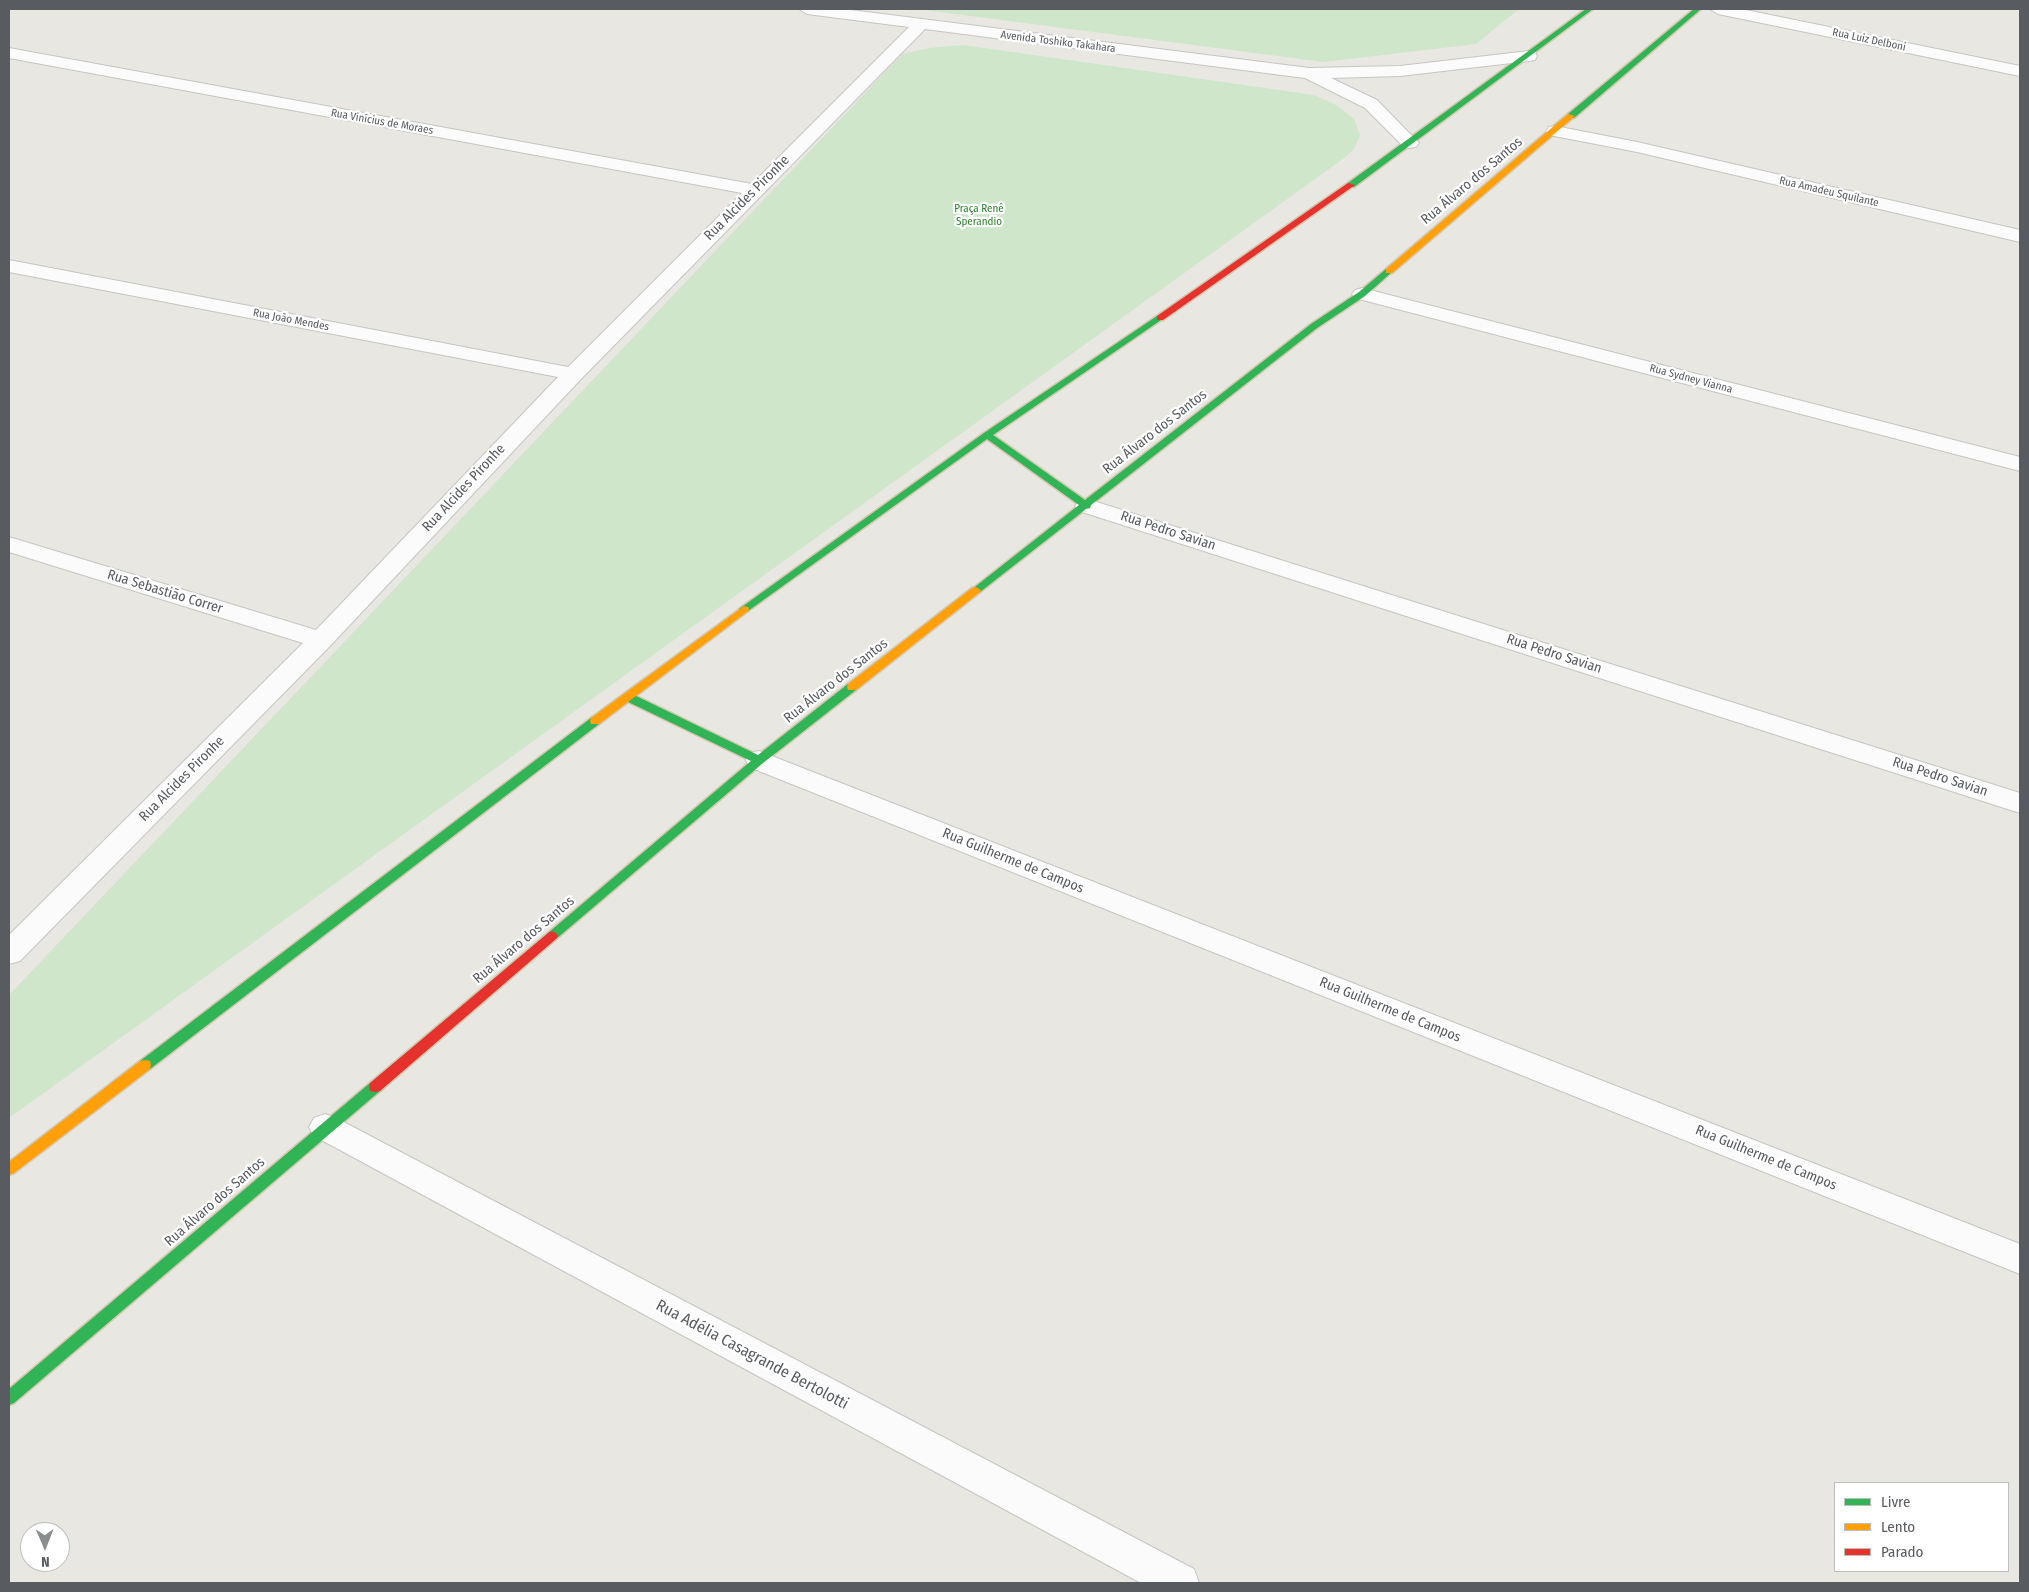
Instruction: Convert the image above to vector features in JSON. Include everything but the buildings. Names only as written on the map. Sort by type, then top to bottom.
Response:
[{"type":"main road","points":[[9,1169],[725,622],[987,435],[1224,274],[1410,143],[1590,9]]},
{"type":"main road","name":"Rua Álvaro dos Santos","points":[[9,1398],[325,1127],[759,760],[1087,506],[1314,326],[1362,294],[1698,9]]},
{"type":"main road","points":[[987,435],[1087,506]]},
{"type":"main road","points":[[628,697],[759,760]]},
{"type":"street","name":"Avenida Toshiko Takahara","points":[[807,9],[1309,73]]},
{"type":"street","name":"Rua Luiz Delboni","points":[[1718,9],[2020,71]]},
{"type":"street","name":"Rua Alcides Pironhe","points":[[9,953],[321,640],[573,374],[921,24]]},
{"type":"street","name":"Rua Vinícius de Moraes","points":[[9,53],[755,190]]},
{"type":"street","points":[[1309,73],[1400,71],[1529,56]]},
{"type":"street","points":[[1309,73],[1372,104],[1410,143]]},
{"type":"street","name":"Rua Amadeu Squilante","points":[[1555,130],[1637,147],[2020,236]]},
{"type":"street","name":"Rua João Mendes","points":[[9,266],[573,374]]},
{"type":"street","name":"Rua Sydney Vianna","points":[[1362,294],[2020,464]]},
{"type":"street","name":"Rua Pedro Savian","points":[[1087,506],[2020,803]]},
{"type":"street","name":"Rua Sebastião Correr","points":[[9,544],[321,640]]},
{"type":"street","name":"Rua Guilherme de Campos","points":[[759,760],[2020,1259]]},
{"type":"street","name":"Rua Adélia Casagrande Bertolotti","points":[[325,1127],[1180,1583]]},
{"type":"green space","points":[[917,9],[1519,9],[1476,44],[1324,62]]},
{"type":"green space","name":"Praça Renê Sperandio","points":[[963,45],[1314,95],[1338,106],[1354,119],[1360,135],[1354,149],[1347,156],[9,1118],[9,995],[902,54],[929,48]]},
{"type":"traffic: fast","points":[[1351,185],[1590,9]]},
{"type":"traffic: fast","points":[[1571,116],[1698,9]]},
{"type":"traffic: fast","points":[[976,590],[1314,326],[1362,294],[1389,271]]},
{"type":"traffic: fast","points":[[744,609],[987,435],[1160,318]]},
{"type":"traffic: fast","points":[[987,435],[1087,506]]},
{"type":"traffic: fast","points":[[552,936],[759,760],[852,687]]},
{"type":"traffic: fast","points":[[628,697],[759,760]]},
{"type":"traffic: fast","points":[[145,1065],[595,721]]},
{"type":"traffic: fast","points":[[9,1398],[375,1087]]},
{"type":"traffic: slow","points":[[1389,271],[1571,116]]},
{"type":"traffic: slow","points":[[852,687],[976,590]]},
{"type":"traffic: slow","points":[[595,721],[744,609]]},
{"type":"traffic: slow","points":[[9,1169],[145,1065]]},
{"type":"traffic: jam","points":[[1160,318],[1351,185]]},
{"type":"traffic: jam","points":[[375,1087],[552,936]]}]
